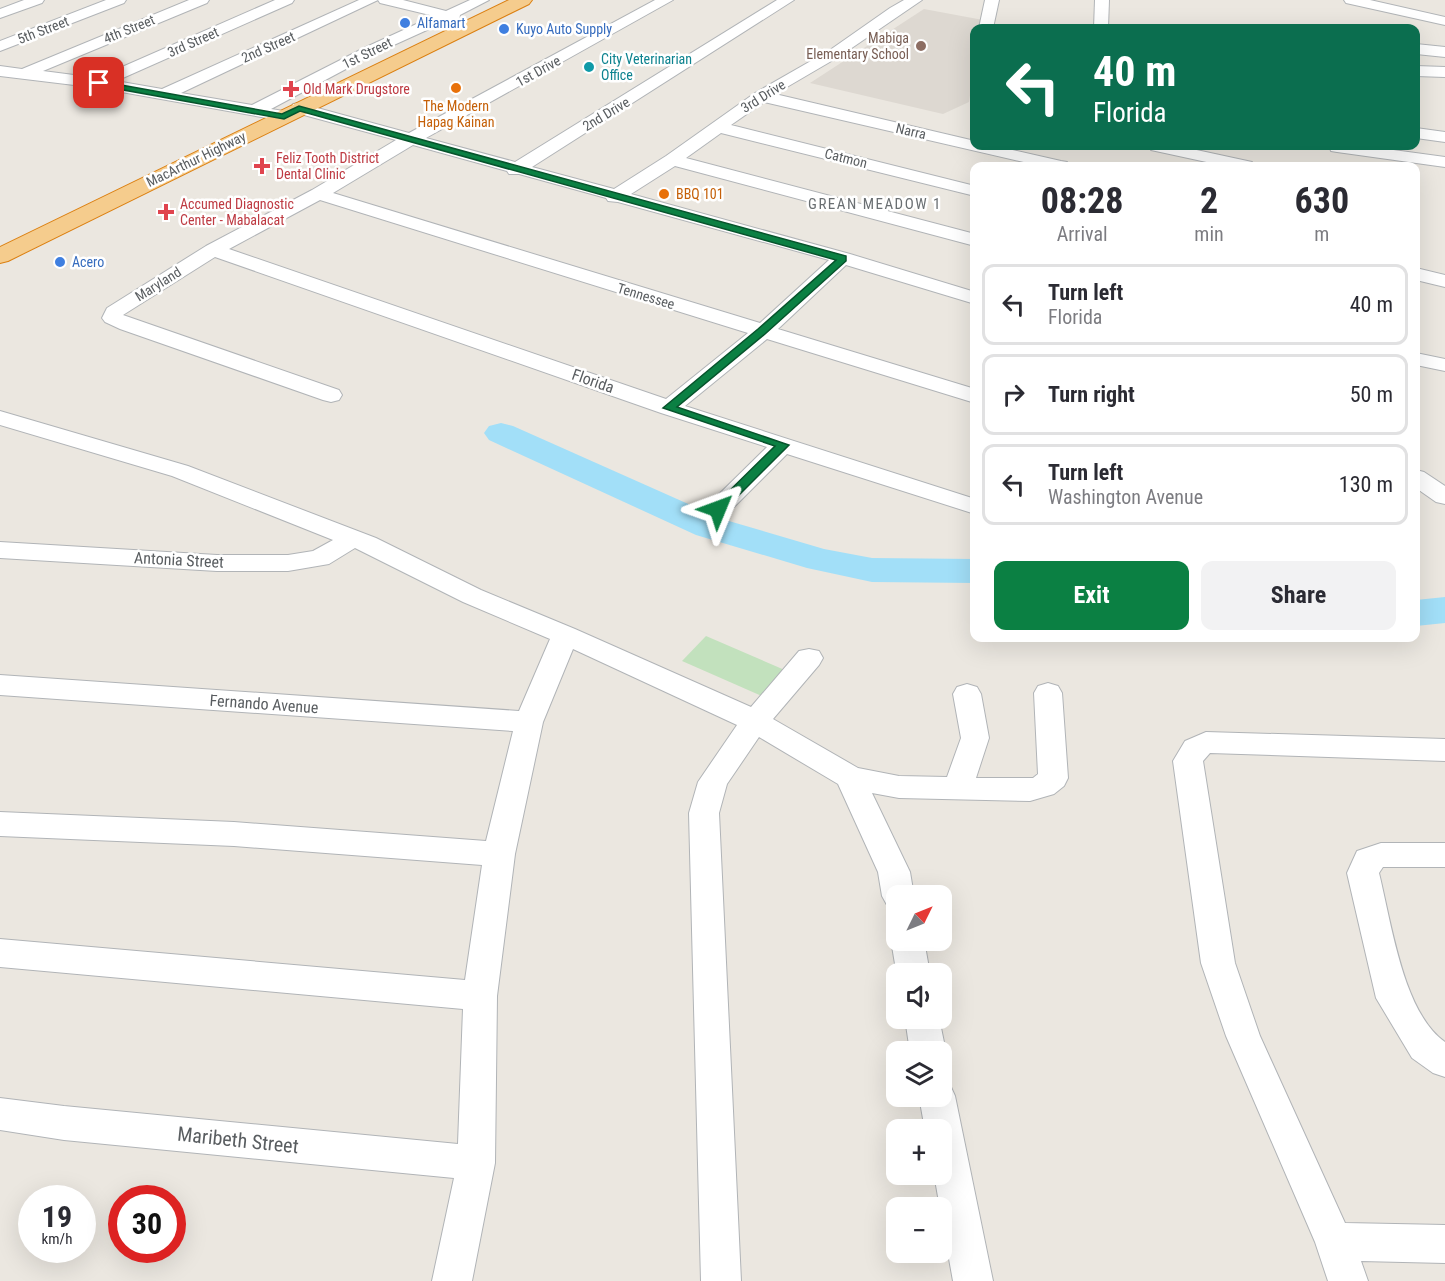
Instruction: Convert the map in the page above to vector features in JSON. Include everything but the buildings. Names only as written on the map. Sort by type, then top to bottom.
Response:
[{"type":"highway","name":"MacArthur Highway","points":[[0,256],[523,0]]},
{"type":"street","points":[[0,14],[37,0]]},
{"type":"street","name":"5th Street","points":[[0,46],[119,0]]},
{"type":"street","name":"4th Street","points":[[23,74],[202,0]]},
{"type":"street","name":"3rd Street","points":[[99,83],[287,0]]},
{"type":"street","name":"2nd Street","points":[[165,93],[371,0]]},
{"type":"street","points":[[386,0],[480,22]]},
{"type":"street","name":"1st Street","points":[[254,111],[369,51],[482,0]]},
{"type":"street","name":"1st Drive","points":[[410,140],[666,0]]},
{"type":"street","name":"2nd Drive","points":[[515,170],[787,0]]},
{"type":"street","name":"3rd Drive","points":[[614,197],[672,160],[761,96],[835,53],[895,11],[915,0]]},
{"type":"street","points":[[987,24],[993,0]]},
{"type":"street","points":[[1101,24],[1102,0]]},
{"type":"street","points":[[1351,0],[1445,21]]},
{"type":"street","points":[[1420,49],[1445,52]]},
{"type":"street","points":[[369,51],[403,59]]},
{"type":"street","points":[[345,64],[375,72]]},
{"type":"street","points":[[0,71],[165,93],[254,111],[291,112],[410,140],[843,258],[970,296]]},
{"type":"street","points":[[1420,71],[1445,72]]},
{"type":"street","name":"Narra","points":[[761,96],[970,145]]},
{"type":"street","name":"Catmon","points":[[717,127],[970,190]]},
{"type":"street","points":[[1420,134],[1445,137]]},
{"type":"street","name":"Maryland","points":[[331,395],[112,318],[114,312],[213,250],[318,194],[410,140]]},
{"type":"street","name":"Narra","points":[[992,150],[1044,162]]},
{"type":"street","points":[[1175,150],[1228,162]]},
{"type":"street","points":[[1364,150],[1445,162]]},
{"type":"street","points":[[672,160],[970,239]]},
{"type":"street","name":"Tennessee","points":[[318,194],[970,394]]},
{"type":"street","name":"Florida","points":[[213,250],[669,408],[970,505]]},
{"type":"street","points":[[669,408],[762,332],[843,258]]},
{"type":"street","points":[[1420,275],[1445,281]]},
{"type":"street","points":[[1420,360],[1445,365]]},
{"type":"street","points":[[1420,372],[1445,374]]},
{"type":"street","points":[[0,418],[180,471],[352,539],[472,596],[565,635],[755,721],[850,777],[899,788],[1030,790],[1043,786],[1053,778],[1048,693]]},
{"type":"street","points":[[718,509],[783,445]]},
{"type":"street","points":[[1420,480],[1445,497]]},
{"type":"street","name":"Antonia Street","points":[[0,550],[217,563],[288,563],[320,558],[352,539]]},
{"type":"street","points":[[452,1281],[476,1163],[480,996],[499,854],[529,722],[565,635]]},
{"type":"street","points":[[721,1281],[704,813],[713,782],[755,721],[809,658]]},
{"type":"street","name":"Fernando Avenue","points":[[0,685],[529,722]]},
{"type":"street","points":[[958,788],[975,738],[967,694]]},
{"type":"street","points":[[1348,1281],[1334,1242],[1243,1036],[1218,963],[1188,761],[1195,748],[1206,742],[1445,750]]},
{"type":"street","points":[[850,777],[894,872],[896,885]]},
{"type":"street","points":[[0,824],[234,834],[499,854]]},
{"type":"street","points":[[1445,855],[1382,855],[1368,860],[1363,873],[1393,998],[1424,1047],[1445,1062]]},
{"type":"street","points":[[0,953],[480,996]]},
{"type":"street","points":[[939,1107],[973,1281]]},
{"type":"street","name":"Maribeth Street","points":[[0,1114],[64,1123],[476,1163]]},
{"type":"street","points":[[1334,1242],[1445,1244]]},
{"type":"shaded area","name":"Mabiga Elementary School","points":[[924,9],[983,20],[982,24],[970,24],[969,102],[943,114],[810,83]]},
{"type":"green space","points":[[706,636],[787,671],[764,697],[682,661]]},
{"type":"waterway","points":[[501,433],[709,527],[820,560],[872,570],[970,571]]},
{"type":"waterway","points":[[1420,613],[1445,610]]},
{"type":"place","name":"Alfamart","points":[[405,23]]},
{"type":"place","name":"Kuyo Auto Supply","points":[[504,29]]},
{"type":"place","name":"Mabiga Elementary School","points":[[921,46]]},
{"type":"place","name":"City Veterinarian Office","points":[[589,67]]},
{"type":"place","name":"The Modern Hapag Kainan","points":[[456,88]]},
{"type":"place","name":"Old Mark Drugstore","points":[[291,89]]},
{"type":"place","name":"Feliz Tooth District Dental Clinic","points":[[262,166]]},
{"type":"place","name":"BBQ 101","points":[[664,194]]},
{"type":"place","name":"Accumed Diagnostic Center - Mabalacat","points":[[166,212]]},
{"type":"place","name":"Acero","points":[[60,262]]},
{"type":"district","name":"GREAN MEADOW 1","points":[[875,204]]},
{"type":"route","points":[[99,83],[284,116],[299,108],[843,258],[762,332],[669,408],[783,445],[718,509]]}]
